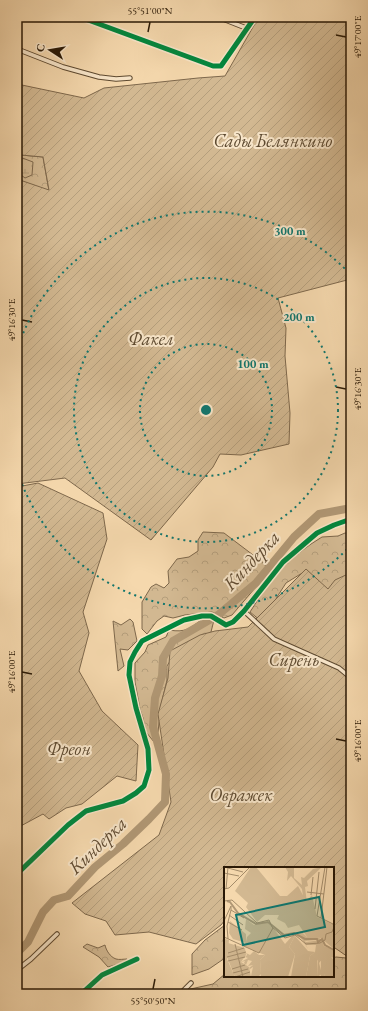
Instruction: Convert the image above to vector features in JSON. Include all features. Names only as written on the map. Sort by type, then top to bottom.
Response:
[{"type":"street","points":[[80,17],[213,66],[221,66],[255,17]]},
{"type":"street","points":[[218,17],[246,28]]},
{"type":"street","points":[[17,49],[63,67],[99,77],[116,79],[130,78]]},
{"type":"street","points":[[17,874],[68,825],[86,811],[123,801],[144,786],[149,770],[148,748],[136,708],[129,675],[130,662],[142,642],[184,620],[202,616],[211,616],[226,625],[233,622],[244,611],[283,562],[317,534],[334,525],[351,519]]},
{"type":"street","points":[[244,611],[274,640],[339,668],[351,678]]},
{"type":"street","points":[[17,970],[57,934]]},
{"type":"street","points":[[81,994],[102,975],[137,959]]},
{"type":"street","points":[[180,994],[191,983]]},
{"type":"green space","name":"Факел","points":[[260,17],[351,17],[351,279],[278,298],[286,328],[285,356],[290,413],[289,444],[241,455],[220,454],[213,467],[151,540],[65,478],[17,484],[17,179],[49,190],[43,157],[21,155],[17,152],[17,84],[84,98],[104,88],[225,76]]},
{"type":"green space","points":[[17,153],[21,155],[43,157],[49,191],[17,180]]},
{"type":"green space","points":[[17,156],[33,162],[32,175],[25,178],[17,172]]},
{"type":"green space","name":"Фреон","points":[[38,483],[103,513],[107,539],[83,612],[89,633],[79,671],[102,711],[138,745],[136,781],[117,776],[82,804],[66,808],[49,819],[43,814],[17,828],[17,487]]},
{"type":"green space","points":[[203,532],[224,533],[265,564],[267,574],[232,615],[224,618],[212,612],[173,618],[164,616],[157,621],[147,634],[142,629],[142,602],[151,587],[156,584],[164,588],[169,583],[168,571],[177,559],[189,557],[198,551],[198,540]]},
{"type":"green space","points":[[345,533],[351,533],[351,573],[329,592],[307,570],[286,583],[277,597],[266,621],[261,621],[250,612],[266,587],[288,561],[322,537],[338,536]]},
{"type":"green space","name":"Овражек","points":[[306,569],[328,589],[335,580],[351,571],[351,959],[334,948],[334,867],[224,867],[224,921],[196,944],[149,932],[115,935],[106,921],[85,914],[72,903],[159,835],[171,802],[158,714],[168,678],[170,651],[200,635],[215,631],[248,627]]},
{"type":"green space","points":[[130,619],[133,622],[137,641],[128,650],[120,649],[124,666],[118,671],[113,621],[121,625]]},
{"type":"green space","points":[[203,619],[214,620],[210,636],[189,644],[186,643],[179,647],[167,666],[167,680],[161,705],[158,732],[154,742],[146,732],[140,709],[135,682],[135,663],[145,652],[148,645],[166,637],[169,630],[184,630]]},
{"type":"green space","points":[[224,926],[224,959],[209,969],[192,975],[192,954],[205,940]]},
{"type":"green space","points":[[87,944],[98,948],[105,945],[112,957],[116,959],[127,959],[122,963],[108,967],[99,957],[83,947]]},
{"type":"green space","points":[[334,958],[346,958],[351,963],[351,994],[174,994],[213,984],[224,975],[224,977],[334,977]]},
{"type":"waterway","name":"Киндерка","points":[[17,953],[28,942],[43,912],[54,900],[68,896],[95,867],[123,844],[165,802],[166,774],[153,727],[155,698],[162,676],[163,658],[173,641],[218,615],[256,583],[294,537],[319,514],[351,508]]},
{"type":"cycle path","points":[[80,17],[213,66],[221,66],[255,17]]},
{"type":"cycle path","points":[[17,874],[68,825],[86,811],[123,801],[144,786],[149,770],[148,749],[136,708],[129,675],[130,662],[142,641],[184,620],[202,616],[211,616],[226,625],[233,622],[244,611],[283,562],[317,533],[351,519]]},
{"type":"cycle path","points":[[81,994],[102,975],[137,959]]},
{"type":"park label","name":"Сады Белянкино","points":[[273,141]]},
{"type":"park label","name":"Сирень","points":[[294,660]]}]
